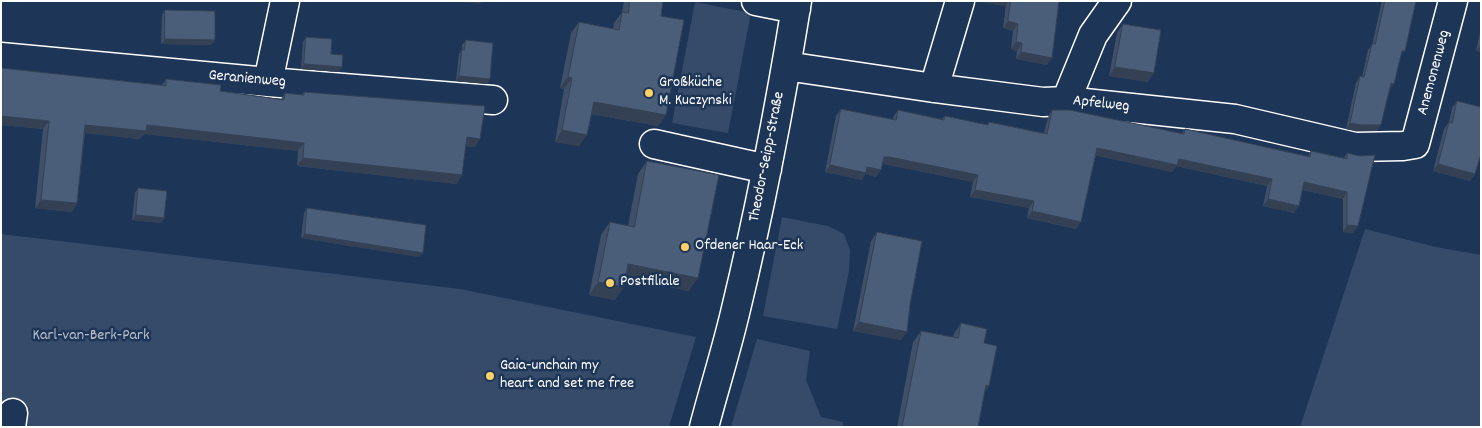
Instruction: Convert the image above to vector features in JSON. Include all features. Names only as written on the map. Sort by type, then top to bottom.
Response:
[{"type":"street","points":[[268,82],[284,1]]},
{"type":"street","points":[[756,1],[796,5]]},
{"type":"street","points":[[934,88],[960,1]]},
{"type":"street","points":[[1054,101],[1093,35],[1118,1]]},
{"type":"street","name":"Anemonenweg","points":[[1415,144],[1453,1]]},
{"type":"street","name":"Theodor-Seipp-Straße","points":[[704,427],[735,314],[767,169],[796,5]]},
{"type":"street","name":"Geranienweg","points":[[1,57],[268,82],[493,100]]},
{"type":"street","name":"Apfelweg","points":[[786,66],[934,88],[1235,119],[1355,147],[1415,144]]},
{"type":"street","points":[[654,144],[767,169]]},
{"type":"green space","points":[[695,2],[751,13],[728,133],[672,123]]},
{"type":"green space","points":[[782,217],[828,226],[844,234],[850,250],[849,271],[837,329],[763,316]]},
{"type":"green space","points":[[1365,229],[1436,247],[1481,255],[1481,427],[1300,427]]},
{"type":"green space","name":"Karl-van-Berk-Park","points":[[1,234],[460,289],[696,337],[669,427],[12,427],[1,425]]},
{"type":"green space","points":[[757,339],[810,351],[806,380],[821,417],[843,422],[843,427],[731,427]]},
{"type":"building","points":[[630,1],[663,1],[661,16],[684,20],[666,115],[594,102],[587,135],[562,130],[572,78],[568,77],[579,22],[619,30],[622,12],[628,13]]},
{"type":"building","points":[[1011,1],[1059,1],[1052,58],[1021,52],[1022,43],[1016,42],[1018,24],[1008,21]]},
{"type":"building","points":[[1385,1],[1416,1],[1405,51],[1402,51],[1394,84],[1391,83],[1381,125],[1350,123],[1360,76],[1364,77],[1372,44],[1375,44]]},
{"type":"building","points":[[165,10],[215,11],[215,40],[165,39]]},
{"type":"building","points":[[1123,24],[1161,30],[1154,73],[1115,67]]},
{"type":"building","points":[[306,37],[332,39],[331,54],[343,55],[342,67],[304,64]]},
{"type":"building","points":[[466,40],[493,43],[490,79],[459,76],[462,49],[464,50]]},
{"type":"building","points":[[1,68],[166,86],[166,79],[221,85],[220,91],[284,100],[285,93],[304,95],[304,92],[485,106],[480,139],[467,137],[462,175],[303,158],[304,143],[147,125],[146,131],[85,125],[77,203],[41,200],[49,121],[1,116]]},
{"type":"building","points":[[1457,101],[1481,107],[1481,154],[1475,174],[1438,164],[1449,122],[1452,123]]},
{"type":"building","points":[[841,109],[896,120],[898,110],[944,120],[945,116],[988,125],[989,122],[1047,134],[1052,110],[1070,110],[1184,134],[1185,129],[1310,157],[1311,151],[1347,159],[1347,153],[1360,156],[1375,155],[1358,226],[1347,225],[1347,192],[1304,182],[1299,206],[1268,199],[1272,179],[1179,159],[1177,165],[1097,148],[1081,222],[1032,211],[1034,201],[975,190],[978,175],[889,157],[884,157],[881,170],[867,167],[866,173],[830,165]]},
{"type":"building","points":[[647,161],[719,175],[698,278],[628,264],[624,287],[598,282],[610,222],[634,227]]},
{"type":"building","points":[[138,188],[167,191],[164,218],[136,215]]},
{"type":"building","points":[[307,208],[426,225],[423,253],[305,234]]},
{"type":"building","points":[[877,232],[922,241],[907,332],[859,322]]},
{"type":"building","points":[[961,323],[987,329],[984,343],[997,346],[989,386],[986,385],[978,427],[902,427],[921,331],[958,338]]},
{"type":"place","name":"Großküche M. Kuczynski","points":[[649,93]]},
{"type":"place","name":"Ofdener Haar-Eck","points":[[685,247]]},
{"type":"place","name":"Postfiliale","points":[[610,283]]},
{"type":"place","name":"Gaia-unchain my heart and set me free","points":[[490,376]]}]
